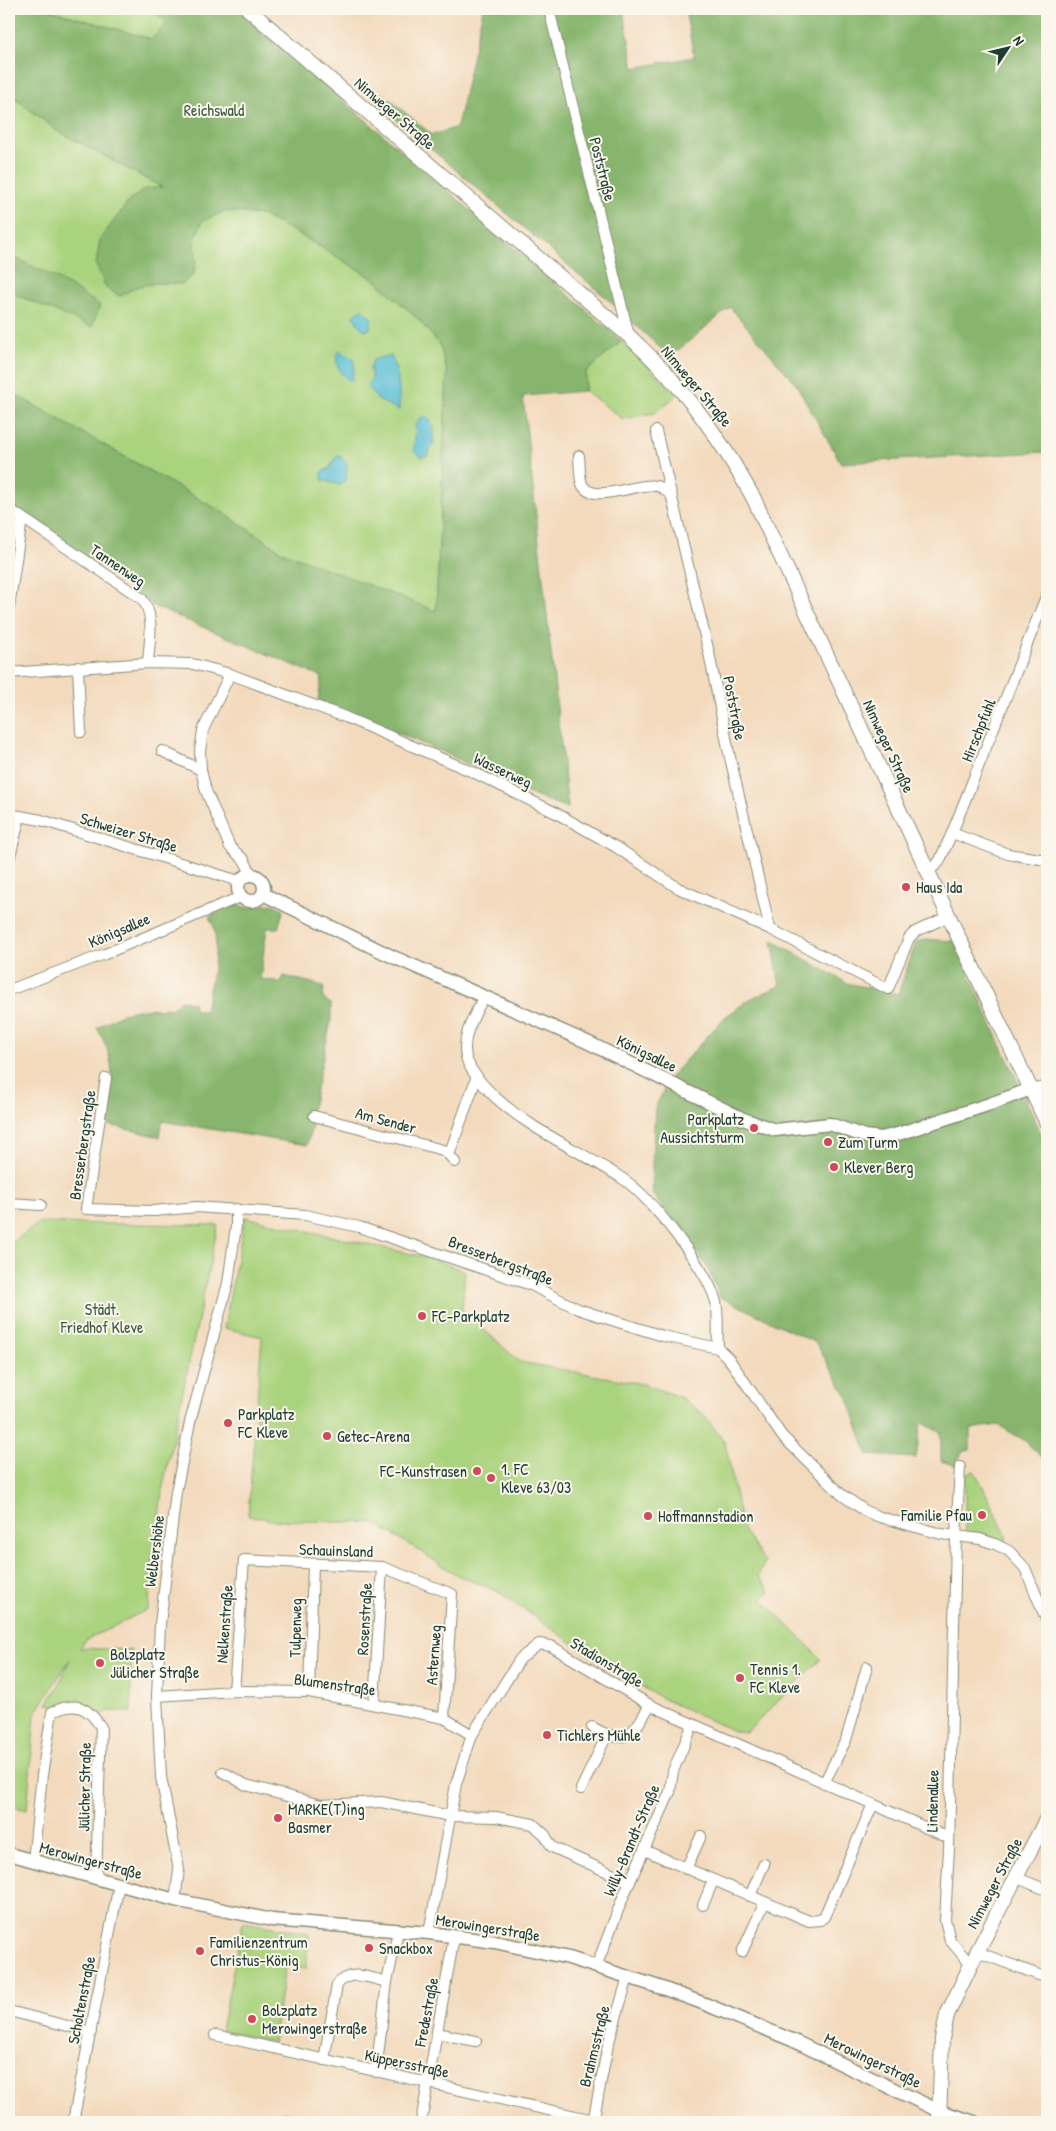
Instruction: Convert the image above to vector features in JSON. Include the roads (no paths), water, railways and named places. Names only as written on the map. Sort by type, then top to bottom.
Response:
[{"type":"main road","name":"Nimweger Straße","points":[[248,9],[629,336],[686,395],[731,458],[753,497],[1047,1123]]},
{"type":"main road","name":"Nimweger Straße","points":[[970,1964],[1047,1818]]},
{"type":"main road","points":[[939,2116],[944,2026],[970,1964]]},
{"type":"street","name":"Poststraße","points":[[548,9],[629,336]]},
{"type":"street","name":"Poststraße","points":[[656,431],[709,653],[728,753],[770,929]]},
{"type":"street","points":[[579,456],[582,484],[588,491],[600,494],[640,486],[660,486],[670,494]]},
{"type":"street","name":"Tannenweg","points":[[9,510],[141,598],[147,605],[150,615],[148,663]]},
{"type":"street","points":[[9,608],[22,519]]},
{"type":"street","name":"Hirschpfuhl","points":[[928,872],[939,862],[952,833],[1047,594]]},
{"type":"street","name":"Wasserweg","points":[[9,673],[148,663],[193,664],[230,674],[345,717],[475,773],[556,813],[616,848],[678,888],[770,929],[888,989],[909,938],[915,932],[949,916]]},
{"type":"street","points":[[78,667],[81,732]]},
{"type":"street","points":[[230,674],[204,730],[200,751],[201,770],[206,791],[230,847],[244,860],[252,875],[261,880],[264,885],[263,894]]},
{"type":"street","points":[[162,751],[201,770]]},
{"type":"street","name":"Schweizer Straße","points":[[9,814],[40,820],[239,881]]},
{"type":"street","points":[[9,860],[20,816]]},
{"type":"street","points":[[952,833],[1008,854],[1047,860]]},
{"type":"street","points":[[240,897],[237,891],[239,881],[243,877],[252,875]]},
{"type":"street","name":"Königsallee","points":[[9,990],[104,954],[240,897],[250,902],[256,901],[263,894],[389,955],[604,1050],[751,1123],[775,1130],[830,1124],[864,1136],[881,1138],[990,1104],[1031,1088]]},
{"type":"street","points":[[484,996],[468,1030],[465,1046],[466,1058],[477,1076],[488,1090],[511,1112],[625,1180],[647,1201],[698,1264],[708,1282],[716,1303],[718,1348],[729,1359],[782,1436],[842,1495],[867,1512],[956,1537],[980,1539],[995,1544],[1015,1556],[1024,1568],[1047,1621]]},
{"type":"street","name":"Am Sender","points":[[314,1116],[443,1150],[452,1159],[477,1076]]},
{"type":"street","name":"Bresserbergstraße","points":[[106,1078],[86,1208],[154,1211],[197,1207],[305,1215],[359,1227],[531,1284],[578,1308],[618,1322],[663,1336],[718,1348]]},
{"type":"street","points":[[1031,1088],[1047,1086]]},
{"type":"street","points":[[9,1203],[41,1206]]},
{"type":"street","name":"Welbershöhe","points":[[174,1900],[179,1870],[161,1777],[157,1696],[160,1624],[176,1492],[190,1422],[228,1283],[236,1226],[236,1209]]},
{"type":"street","name":"Lindenallee","points":[[960,1467],[956,1537],[946,1926],[950,1940],[970,1964]]},
{"type":"street","name":"Schauinsland","points":[[244,1560],[382,1566],[452,1594]]},
{"type":"street","name":"Nelkenstraße","points":[[234,1691],[244,1560]]},
{"type":"street","name":"Tulpenweg","points":[[308,1692],[312,1564]]},
{"type":"street","name":"Rosenstraße","points":[[374,1704],[382,1566]]},
{"type":"street","name":"Asternweg","points":[[444,1718],[452,1594]]},
{"type":"street","name":"Stadionstraße","points":[[429,1933],[456,1784],[472,1735],[520,1659],[539,1644],[551,1646],[650,1705],[949,1838]]},
{"type":"street","points":[[824,1783],[846,1740],[867,1666]]},
{"type":"street","name":"Blumenstraße","points":[[157,1696],[234,1691],[308,1692],[444,1718],[472,1735]]},
{"type":"street","points":[[592,1727],[607,1735],[628,1736],[636,1729],[650,1705]]},
{"type":"street","name":"Jülicher Straße","points":[[33,1861],[42,1775],[52,1712],[61,1708],[80,1706],[89,1711],[101,1727],[96,1878]]},
{"type":"street","name":"Willy-Brandt-Straße","points":[[596,1967],[630,1882],[670,1792],[673,1771],[693,1724]]},
{"type":"street","points":[[581,1789],[607,1735]]},
{"type":"street","points":[[223,1772],[246,1784],[321,1805],[380,1802],[450,1816],[496,1817],[533,1824],[545,1835],[552,1847],[630,1882]]},
{"type":"street","points":[[644,1850],[809,1921],[820,1920],[824,1917],[873,1804]]},
{"type":"street","points":[[686,1869],[702,1836]]},
{"type":"street","name":"Merowingerstraße","points":[[9,1854],[174,1900],[272,1920],[429,1933],[534,1950],[596,1967],[696,2001],[792,2040],[939,2116],[974,2122]]},
{"type":"street","points":[[750,1896],[764,1864]]},
{"type":"street","points":[[1017,1878],[1047,1890]]},
{"type":"street","points":[[703,1905],[713,1880]]},
{"type":"street","name":"Scholtenstraße","points":[[73,2122],[119,1884]]},
{"type":"street","points":[[742,1952],[765,1902]]},
{"type":"street","points":[[376,2072],[387,1982],[398,1931]]},
{"type":"street","name":"Fredestraße","points":[[421,2122],[454,1937]]},
{"type":"street","points":[[977,1952],[1047,1978]]},
{"type":"street","points":[[324,2060],[337,1985],[342,1978],[353,1975],[387,1982]]},
{"type":"street","name":"Brahmsstraße","points":[[596,2122],[608,2045],[628,1977]]},
{"type":"street","points":[[9,2012],[91,2032]]},
{"type":"street","points":[[437,2033],[476,2041]]},
{"type":"street","name":"Küppersstraße","points":[[215,2035],[596,2122]]},
{"type":"water","points":[[361,309],[372,318],[370,329],[365,330],[358,324],[354,316]]},
{"type":"water","points":[[338,351],[354,359],[351,382],[337,365]]},
{"type":"water","points":[[391,356],[396,369],[399,410],[378,400],[367,386],[372,378],[370,368],[373,360]]},
{"type":"water","points":[[421,417],[428,417],[434,435],[428,455],[422,457],[414,451],[416,424]]},
{"type":"water","points":[[340,456],[347,464],[346,480],[340,485],[322,480],[322,472],[330,468],[336,457]]},
{"type":"place","name":"Haus Ida","points":[[906,887]]},
{"type":"place","name":"Parkplatz Aussichtsturm","points":[[754,1128]]},
{"type":"place","name":"Zum Turm","points":[[828,1142]]},
{"type":"place","name":"Klever Berg","points":[[834,1167]]},
{"type":"place","name":"FC-Parkplatz","points":[[422,1316]]},
{"type":"place","name":"Parkplatz FC Kleve","points":[[228,1423]]},
{"type":"place","name":"Getec-Arena","points":[[327,1436]]},
{"type":"place","name":"FC-Kunstrasen","points":[[477,1471]]},
{"type":"place","name":"1. FC Kleve 63/03","points":[[491,1478]]},
{"type":"place","name":"Familie Pfau","points":[[982,1515]]},
{"type":"place","name":"Hoffmannstadion","points":[[648,1516]]},
{"type":"place","name":"Bolzplatz Jülicher Straße","points":[[100,1663]]},
{"type":"place","name":"Tennis 1. FC Kleve","points":[[740,1678]]},
{"type":"place","name":"Tichlers Mühle","points":[[547,1735]]},
{"type":"place","name":"MARKE(T)ing Basmer","points":[[278,1818]]},
{"type":"place","name":"Snackbox","points":[[369,1948]]},
{"type":"place","name":"Familienzentrum Christus-König","points":[[200,1951]]},
{"type":"place","name":"Bolzplatz Merowingerstraße","points":[[252,2019]]},
{"type":"park label","name":"Reichswald","points":[[214,110]]},
{"type":"park label","name":"Städt. Friedhof Kleve","points":[[102,1318]]}]
